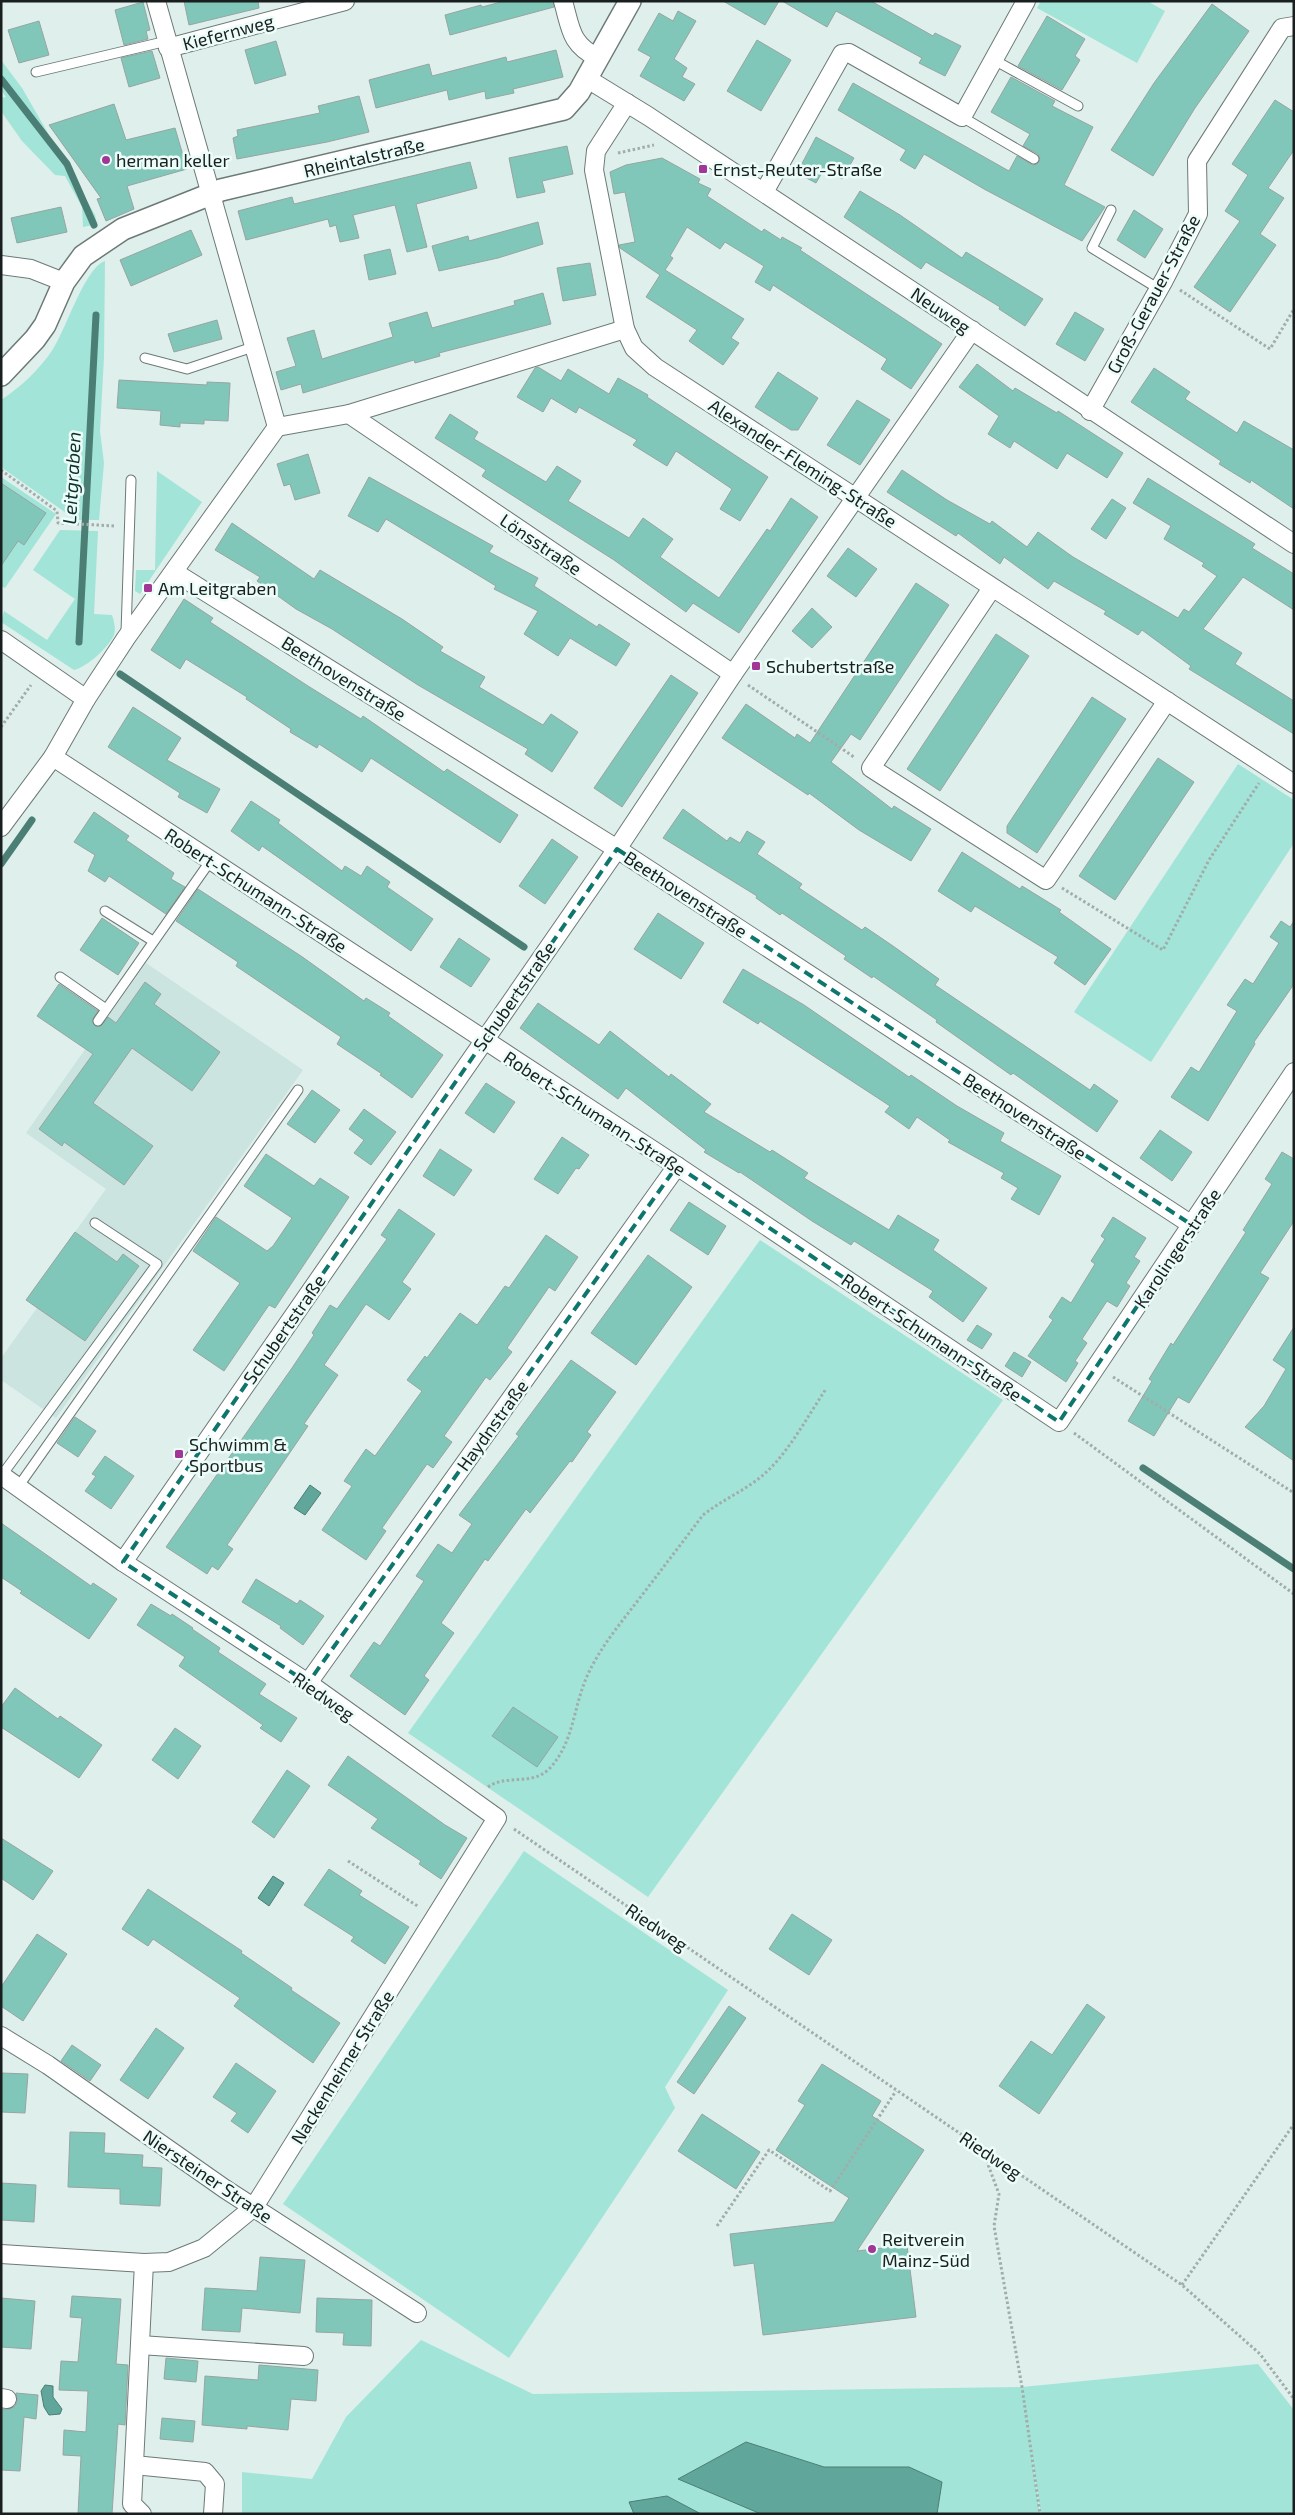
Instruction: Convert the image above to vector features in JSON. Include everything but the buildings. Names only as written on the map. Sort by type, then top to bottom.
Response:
[{"type":"street","name":"Kiefernweg","points":[[156,1],[210,193]]},
{"type":"street","name":"Kiefernweg","points":[[168,44],[345,1]]},
{"type":"street","points":[[563,1],[573,37],[578,46],[598,58]]},
{"type":"street","name":"Rheintalstraße","points":[[1,374],[35,339],[45,324],[64,282],[83,256],[105,239],[124,229],[210,193],[564,109],[571,103],[630,1]]},
{"type":"street","points":[[764,192],[842,54],[846,52],[962,118],[1026,1]]},
{"type":"street","name":"Groß-Gerauer-Straße","points":[[1090,411],[1162,284],[1198,214],[1198,161],[1282,28],[1294,26]]},
{"type":"street","name":"Neuweg","points":[[586,78],[764,192],[1090,411],[1294,544]]},
{"type":"street","points":[[594,159],[627,103]]},
{"type":"street","name":"Alexander-Fleming-Straße","points":[[594,159],[594,170],[625,329],[634,348],[655,367],[1294,784]]},
{"type":"street","points":[[210,193],[277,427]]},
{"type":"street","points":[[1,265],[31,269],[64,282]]},
{"type":"street","points":[[1,827],[53,758],[86,699],[126,638],[277,427],[349,414],[625,329]]},
{"type":"street","name":"Schubertstraße","points":[[124,1562],[483,1040],[617,849],[733,674],[972,330]]},
{"type":"street","name":"Lönsstraße","points":[[349,414],[733,674]]},
{"type":"street","name":"Beethovenstraße","points":[[174,572],[617,849],[1192,1225]]},
{"type":"street","points":[[992,588],[871,768],[1046,880],[1167,701]]},
{"type":"street","points":[[1,640],[86,699]]},
{"type":"street","name":"Robert-Schumann-Straße","points":[[53,758],[677,1166],[1059,1422]]},
{"type":"street","name":"Karolingerstraße","points":[[1059,1422],[1294,1072]]},
{"type":"street","name":"Haydnstraße","points":[[308,1683],[677,1166]]},
{"type":"street","name":"Riedweg","points":[[1,1475],[124,1562],[308,1683],[497,1818]]},
{"type":"street","name":"Nackenheimer Straße","points":[[1,2254],[144,2263],[169,2262],[204,2248],[254,2208],[497,1818]]},
{"type":"street","name":"Niersteiner Straße","points":[[1,2036],[48,2065],[254,2208],[417,2313]]},
{"type":"street","points":[[142,2514],[132,2504],[144,2263]]},
{"type":"street","points":[[140,2345],[304,2356]]},
{"type":"street","points":[[134,2465],[205,2472],[215,2484],[212,2514]]},
{"type":"lane","points":[[36,72],[168,44]]},
{"type":"lane","points":[[994,60],[1078,106]]},
{"type":"lane","points":[[962,118],[1034,159]]},
{"type":"lane","points":[[1111,210],[1092,248],[1162,284]]},
{"type":"lane","points":[[145,358],[187,369],[254,347]]},
{"type":"lane","points":[[126,638],[131,480]]},
{"type":"lane","points":[[98,1021],[211,860]]},
{"type":"lane","points":[[105,911],[153,941]]},
{"type":"lane","points":[[60,977],[106,1009]]},
{"type":"lane","points":[[18,1487],[298,1090]]},
{"type":"lane","points":[[1,1475],[156,1264],[96,1223]]},
{"type":"path","points":[[594,159],[662,143]]},
{"type":"path","points":[[1162,284],[1270,349],[1294,309]]},
{"type":"path","points":[[1,470],[57,511],[58,523],[99,526]]},
{"type":"path","points":[[1,727],[43,669]]},
{"type":"path","points":[[733,674],[871,768]]},
{"type":"path","points":[[1046,880],[1089,903],[1163,950],[1209,860],[1269,768]]},
{"type":"path","points":[[1111,1376],[1294,1493]]},
{"type":"path","points":[[479,1805],[489,1786],[499,1780],[528,1779],[548,1770],[567,1744],[589,1672],[606,1642],[703,1515],[720,1501],[762,1476],[777,1460],[826,1389]]},
{"type":"path","points":[[1059,1422],[1294,1594]]},
{"type":"path","name":"Riedweg","points":[[497,1818],[1182,2285],[1260,2354],[1294,2399]]},
{"type":"path","points":[[348,1861],[435,1918]]},
{"type":"path","points":[[717,2226],[769,2150],[830,2191],[896,2091]]},
{"type":"path","points":[[1182,2285],[1294,2124]]},
{"type":"path","points":[[983,2150],[999,2194],[994,2226],[1022,2387],[1040,2514]]},
{"type":"highlighted area","points":[[617,849],[1192,1225],[1059,1422],[677,1166],[308,1683],[123,1562]]},
{"type":"shaded area","points":[[1041,1],[1147,1],[1165,11],[1137,63],[1037,8]]},
{"type":"shaded area","points":[[1,60],[22,88],[95,215],[97,224],[83,227],[82,207],[65,176],[55,175],[22,141],[1,111],[1,98],[6,97],[1,90]]},
{"type":"shaded area","points":[[105,261],[104,357],[100,431],[104,463],[99,520],[76,520],[1,467],[1,400],[30,377],[48,356],[58,341],[90,275]]},
{"type":"shaded area","points":[[157,471],[202,502],[140,594],[135,591],[136,570],[155,570]]},
{"type":"shaded area","points":[[1,477],[56,514],[5,588],[1,586]]},
{"type":"shaded area","points":[[60,530],[98,531],[94,614],[112,615],[115,628],[114,635],[102,651],[91,661],[74,670],[1,622],[4,611],[47,640],[75,599],[33,570]]},
{"type":"shaded area","points":[[1238,764],[1294,800],[1294,843],[1151,1062],[1074,1012]]},
{"type":"shaded area","points":[[146,963],[303,1070],[56,1418],[1,1380],[1,1358],[37,1308],[26,1300],[106,1189],[26,1133]]},
{"type":"shaded area","points":[[760,1240],[1003,1400],[648,1897],[408,1733]]},
{"type":"shaded area","points":[[310,1485],[321,1493],[305,1515],[294,1508]]},
{"type":"shaded area","points":[[524,1851],[728,1990],[665,2087],[675,2108],[509,2358],[283,2204]]},
{"type":"shaded area","points":[[273,1876],[284,1883],[269,1906],[258,1898]]},
{"type":"shaded area","points":[[421,2340],[533,2394],[1022,2387],[1258,2364],[1294,2410],[1294,2514],[1041,2514],[1030,2444],[1040,2514],[937,2514],[942,2482],[909,2467],[824,2467],[746,2442],[678,2479],[761,2514],[701,2514],[667,2496],[629,2502],[634,2514],[242,2514],[242,2472],[312,2479],[346,2417]]},
{"type":"shaded area","points":[[45,2385],[53,2386],[53,2397],[62,2409],[60,2414],[49,2415],[44,2407],[41,2391]]},
{"type":"shaded area","points":[[746,2442],[824,2467],[909,2467],[942,2482],[937,2514],[761,2514],[678,2479]]},
{"type":"shaded area","points":[[667,2496],[701,2514],[634,2514],[629,2502]]},
{"type":"waterway","name":"Leitgraben","points":[[1,79],[67,164],[94,225]]},
{"type":"waterway","name":"Leitgraben","points":[[79,642],[96,315]]},
{"type":"waterway","points":[[120,674],[524,947]]},
{"type":"waterway","name":"Leitgraben","points":[[1,864],[32,820]]},
{"type":"waterway","points":[[1143,1468],[1294,1569]]},
{"type":"place","name":"herman keller","points":[[106,160]]},
{"type":"place","name":"Ernst-Reuter-Straße","points":[[703,169]]},
{"type":"place","name":"Am Leitgraben","points":[[148,588]]},
{"type":"place","name":"Schubertstraße","points":[[756,666]]},
{"type":"place","name":"Schwimm & Sportbus","points":[[179,1454]]},
{"type":"place","name":"Reitverein Mainz-Süd","points":[[872,2249]]}]
